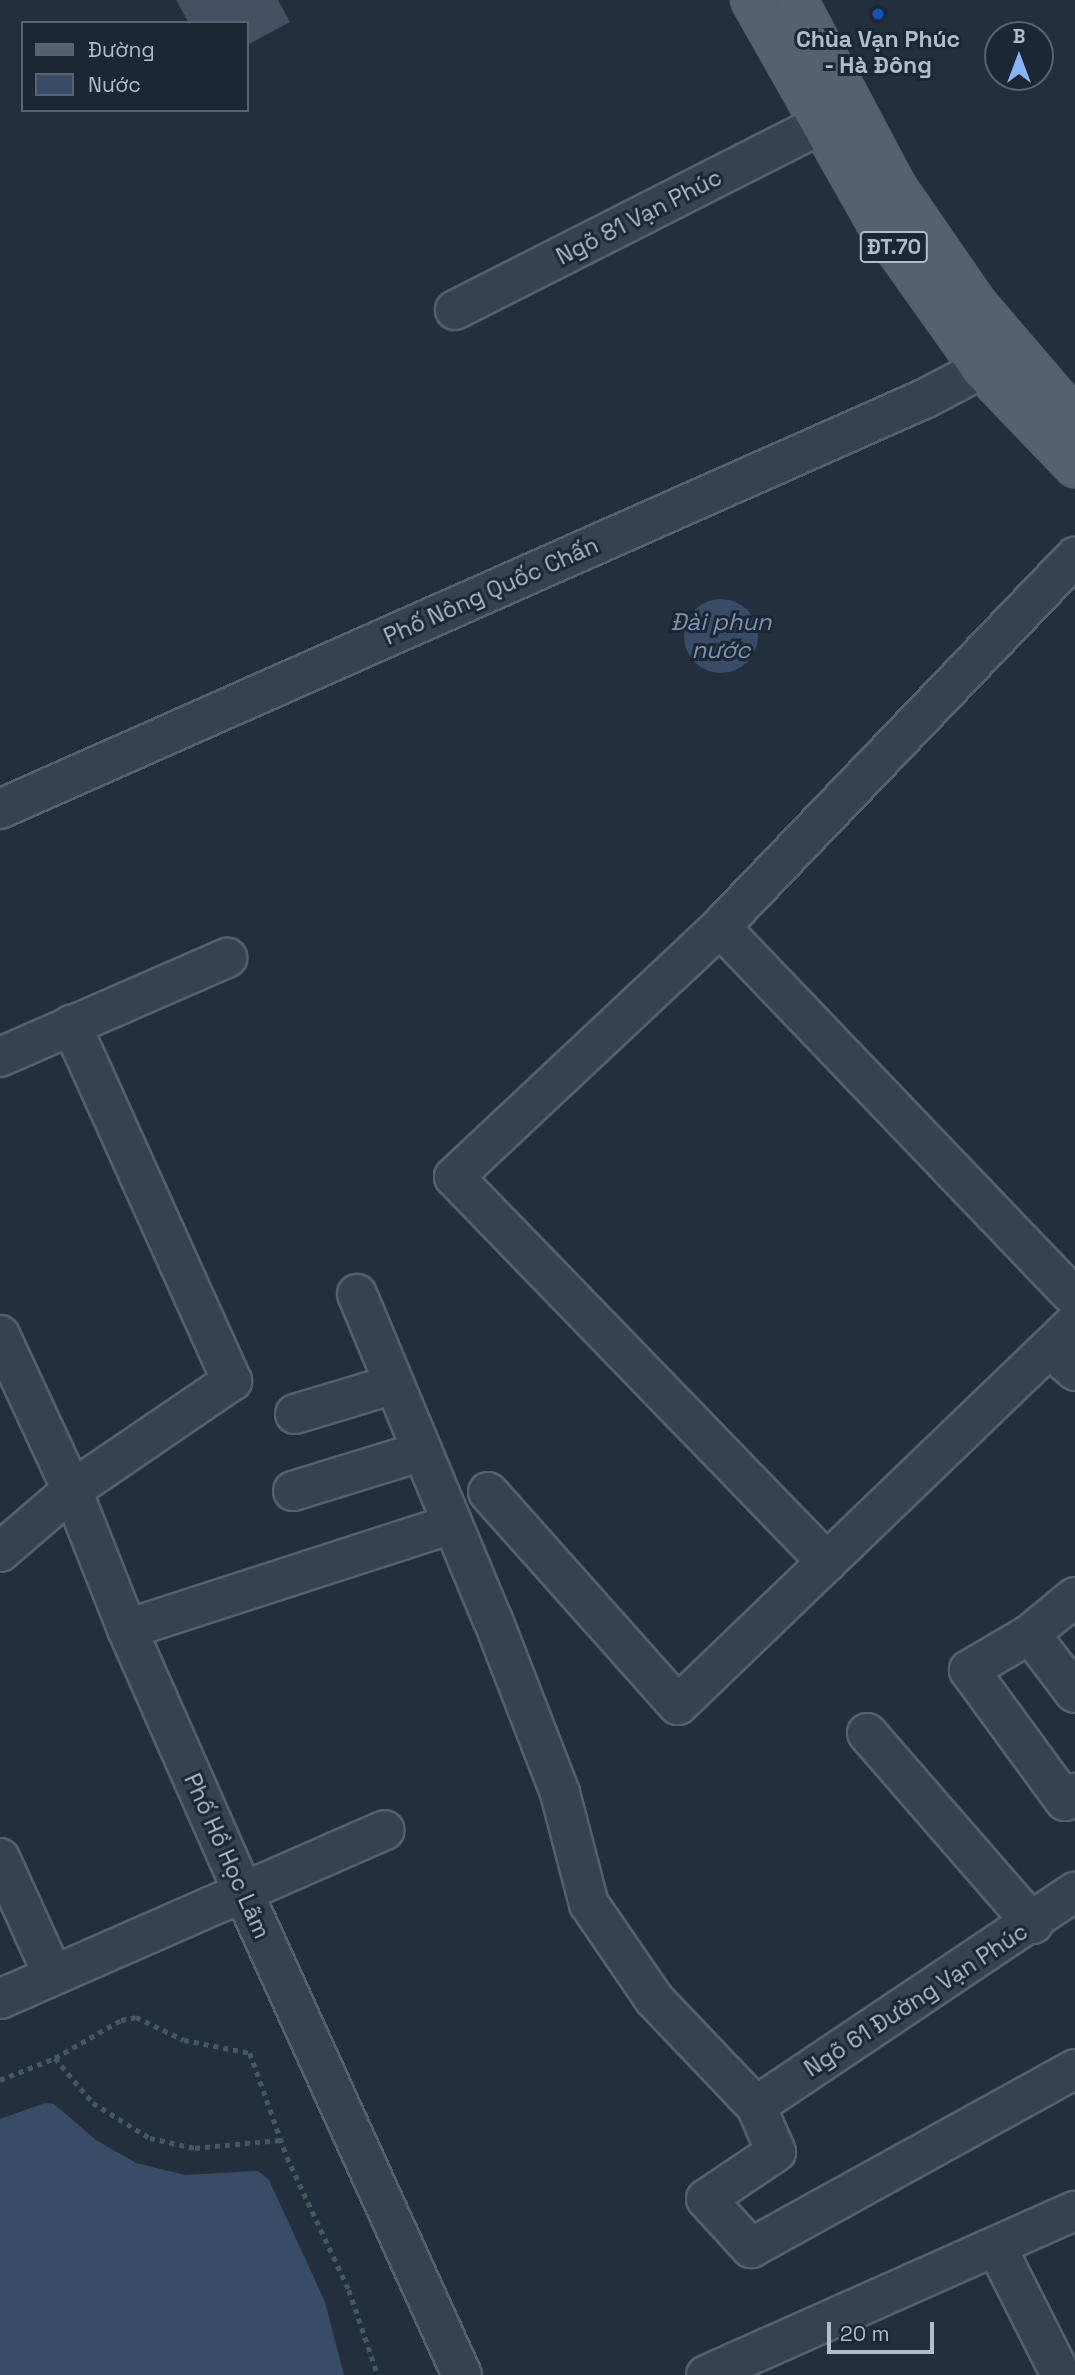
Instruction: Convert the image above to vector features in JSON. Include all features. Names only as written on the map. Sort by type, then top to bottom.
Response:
[{"type":"main road","name":"ĐT.70","points":[[751,0],[896,187],[976,303],[1075,419]]},
{"type":"main road","name":"ĐT.70","points":[[797,0],[876,221],[981,369],[1075,467]]},
{"type":"street","name":"Ngõ 81 Vạn Phúc","points":[[455,310],[839,116]]},
{"type":"street","name":"Phố Nông Quốc Chấn","points":[[0,809],[914,404],[981,369]]},
{"type":"street","points":[[827,1562],[454,1177],[720,927],[1075,557]]},
{"type":"street","points":[[720,927],[1075,1298]]},
{"type":"street","points":[[0,1057],[227,958]]},
{"type":"street","points":[[2,1546],[72,1490],[232,1381],[71,1025]]},
{"type":"street","points":[[357,1294],[391,1385],[452,1524],[560,1793],[589,1904],[654,1999],[756,2106],[776,2152],[706,2199],[751,2248],[1075,2069]]},
{"type":"street","name":"Phố Hồ Học Lãm","points":[[0,1335],[72,1490],[127,1629],[243,1892],[462,2375]]},
{"type":"street","points":[[488,1492],[678,1705],[827,1562],[1066,1347]]},
{"type":"street","points":[[295,1413],[391,1385]]},
{"type":"street","points":[[293,1491],[420,1452]]},
{"type":"street","points":[[127,1629],[452,1524]]},
{"type":"street","points":[[1075,1597],[1031,1634],[969,1670],[1065,1801],[1075,1793]]},
{"type":"street","points":[[1031,1634],[1075,1693]]},
{"type":"street","points":[[867,1733],[1033,1924]]},
{"type":"street","points":[[0,1999],[385,1830]]},
{"type":"street","points":[[0,1858],[53,1975]]},
{"type":"street","name":"Ngõ 61 Đường Vạn Phúc","points":[[756,2106],[1033,1924],[1075,1892]]},
{"type":"street","points":[[706,2375],[997,2248],[1075,2211]]},
{"type":"street","points":[[997,2248],[1061,2375]]},
{"type":"path","points":[[0,2080],[55,2058],[121,2020],[136,2017],[184,2040],[242,2049],[250,2053],[281,2140],[349,2290],[378,2375]]},
{"type":"path","points":[[55,2058],[93,2103],[150,2138],[195,2148],[281,2140]]},
{"type":"water","name":"Đài phun nước","points":[[721,599],[735,602],[747,610],[755,622],[758,636],[755,650],[747,662],[735,670],[721,673],[707,670],[695,662],[687,650],[684,636],[687,622],[695,610],[707,602]]},
{"type":"water","points":[[45,2103],[54,2104],[96,2140],[136,2163],[185,2175],[258,2171],[269,2180],[325,2302],[344,2375],[0,2375],[0,2119]]},
{"type":"building","points":[[176,0],[278,0],[290,22],[248,44],[248,21],[188,21]]},
{"type":"place","name":"Chùa Vạn Phúc - Hà Đông","points":[[878,14]]}]
